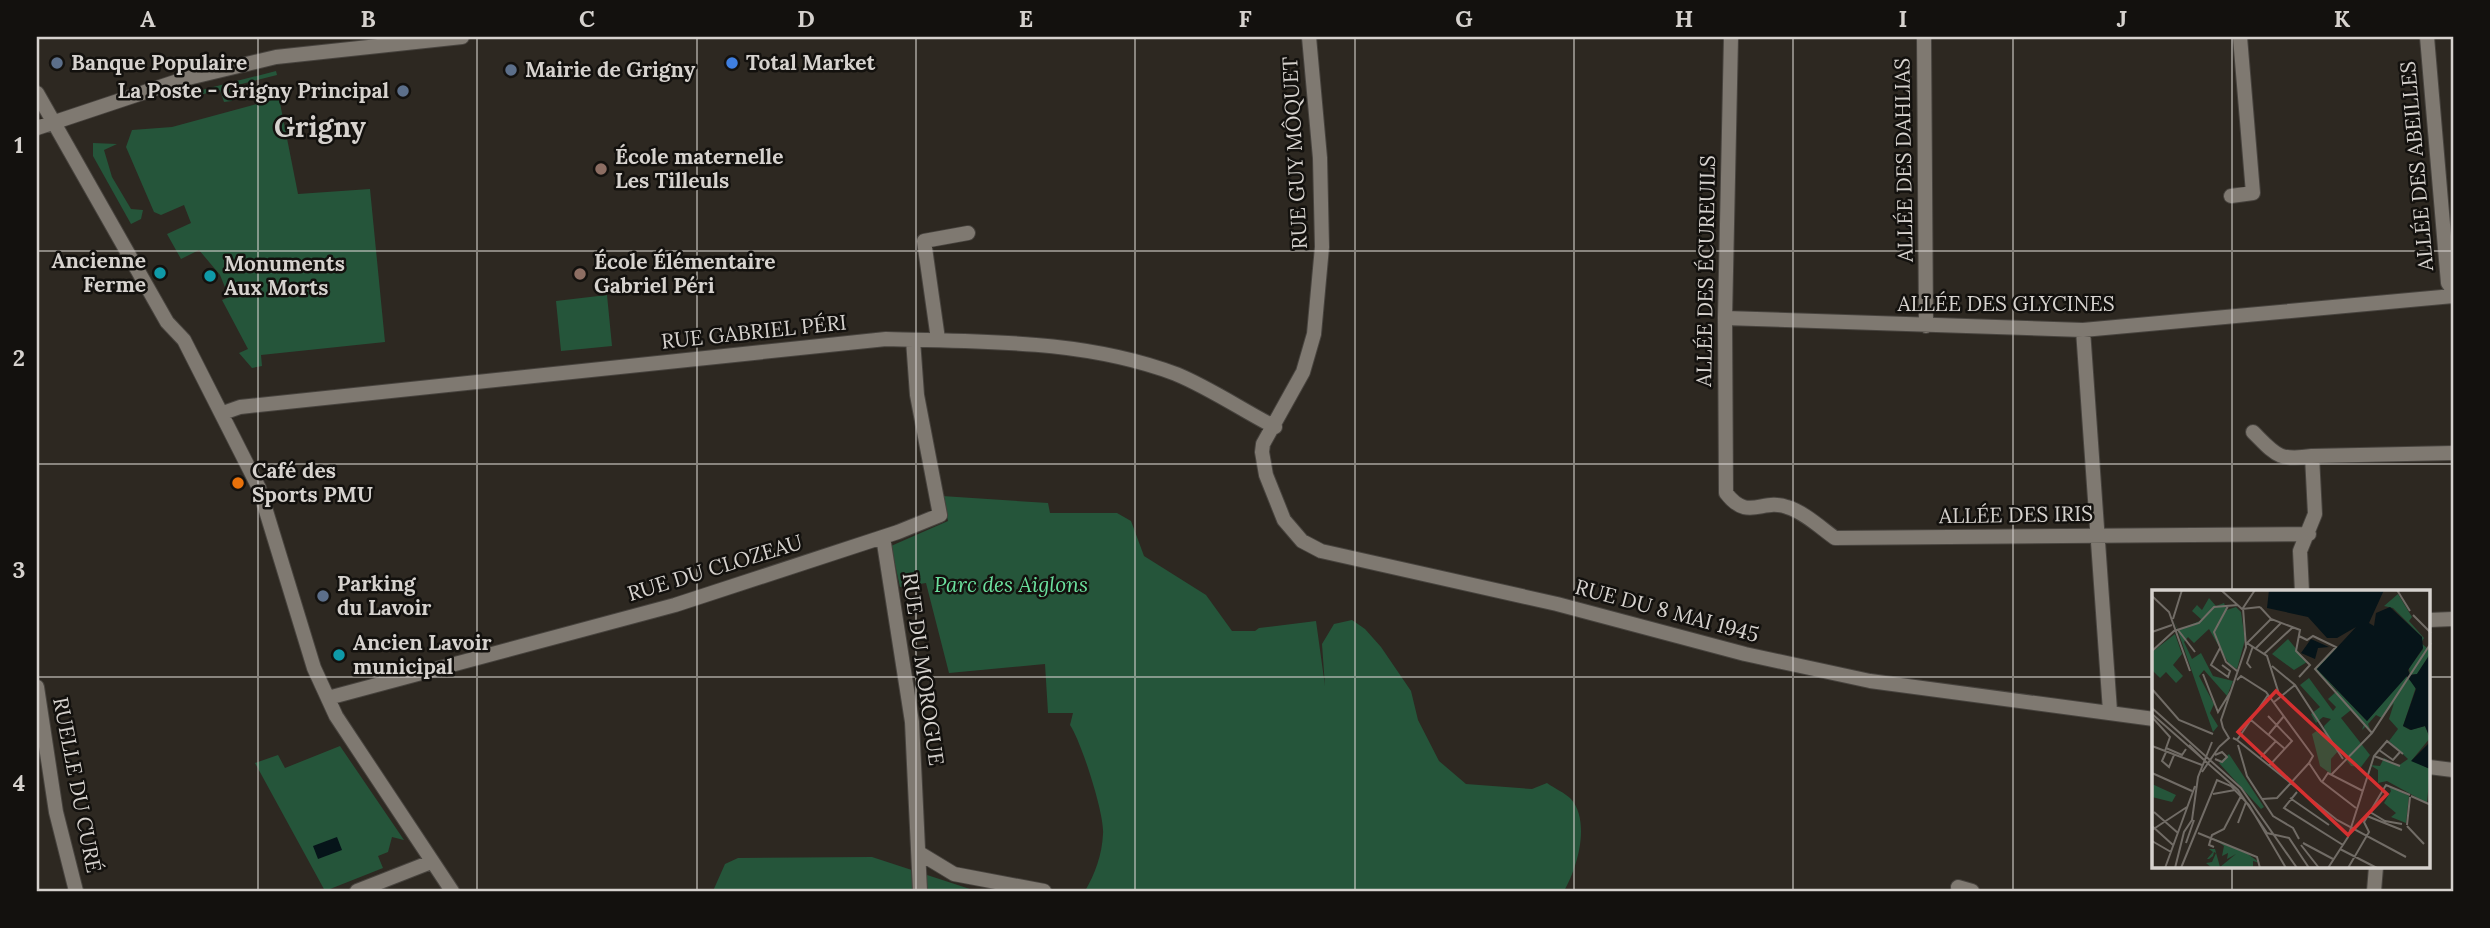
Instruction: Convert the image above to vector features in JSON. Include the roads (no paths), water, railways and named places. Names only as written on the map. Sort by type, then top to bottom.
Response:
[{"type":"street","points":[[37,128],[184,79],[304,44],[462,37]]},
{"type":"street","name":"RUE GUY MÔQUET","points":[[1275,426],[1311,352],[1321,262],[1320,158],[1309,37]]},
{"type":"street","name":"ALLÉE DES ÉCUREUILS","points":[[1731,37],[1726,493],[1734,503]]},
{"type":"street","name":"ALLÉE DES DAHLIAS","points":[[1924,37],[1926,326]]},
{"type":"street","points":[[2231,196],[2253,193],[2240,37]]},
{"type":"street","name":"ALLÉE DES ABEILLES","points":[[2427,37],[2448,283],[2453,290]]},
{"type":"street","points":[[37,93],[167,322],[184,340],[223,412],[259,488],[306,645],[336,716],[452,891]]},
{"type":"street","points":[[938,339],[924,241],[968,233]]},
{"type":"street","name":"ALLÉE DES GLYCINES","points":[[1726,318],[2083,330],[2453,296]]},
{"type":"street","points":[[2083,330],[2110,711]]},
{"type":"street","name":"RUE GABRIEL PÉRI","points":[[223,412],[240,407],[886,339],[938,339],[1060,348],[1144,364],[1192,382],[1275,426]]},
{"type":"street","name":"RUE DU CLOZEAU","points":[[328,698],[675,605],[883,537],[940,515],[917,395],[913,340]]},
{"type":"street","name":"RUE DU 8 MAI 1945","points":[[1275,426],[1263,444],[1262,452],[1276,503],[1294,534],[1321,551],[1557,604],[1745,654],[1870,681],[2152,719]]},
{"type":"street","points":[[2253,432],[2277,456],[2290,459],[2312,456],[2453,453]]},
{"type":"street","points":[[2302,590],[2300,551],[2315,514],[2312,456]]},
{"type":"street","name":"ALLÉE DES IRIS","points":[[1734,503],[1743,508],[1786,506],[1835,538],[2309,534]]},
{"type":"street","name":"RUE DU MOROGUE","points":[[883,537],[912,722],[920,891]]},
{"type":"street","points":[[2430,620],[2453,619]]},
{"type":"street","name":"RUELLE DU CURÉ","points":[[37,687],[56,812],[76,891]]},
{"type":"street","points":[[2430,767],[2453,770]]},
{"type":"street","points":[[920,854],[954,874],[1044,891]]},
{"type":"street","points":[[357,891],[431,862]]},
{"type":"street","points":[[2374,891],[2376,869]]},
{"type":"place","name":"Banque Populaire","points":[[57,63]]},
{"type":"place","name":"Total Market","points":[[732,63]]},
{"type":"place","name":"Mairie de Grigny","points":[[511,70]]},
{"type":"place","name":"La Poste - Grigny Principal","points":[[403,91]]},
{"type":"place","name":"École maternelle Les Tilleuls","points":[[601,169]]},
{"type":"place","name":"Ancienne Ferme","points":[[160,273]]},
{"type":"place","name":"École Élémentaire Gabriel Péri","points":[[580,274]]},
{"type":"place","name":"Monuments Aux Morts","points":[[210,276]]},
{"type":"place","name":"Café des Sports PMU","points":[[238,483]]},
{"type":"place","name":"Parking du Lavoir","points":[[323,596]]},
{"type":"place","name":"Ancien Lavoir municipal","points":[[339,655]]},
{"type":"district","name":"Grigny","points":[[320,127]]},
{"type":"park label","name":"Parc des Aiglons","points":[[1011,585]]}]
